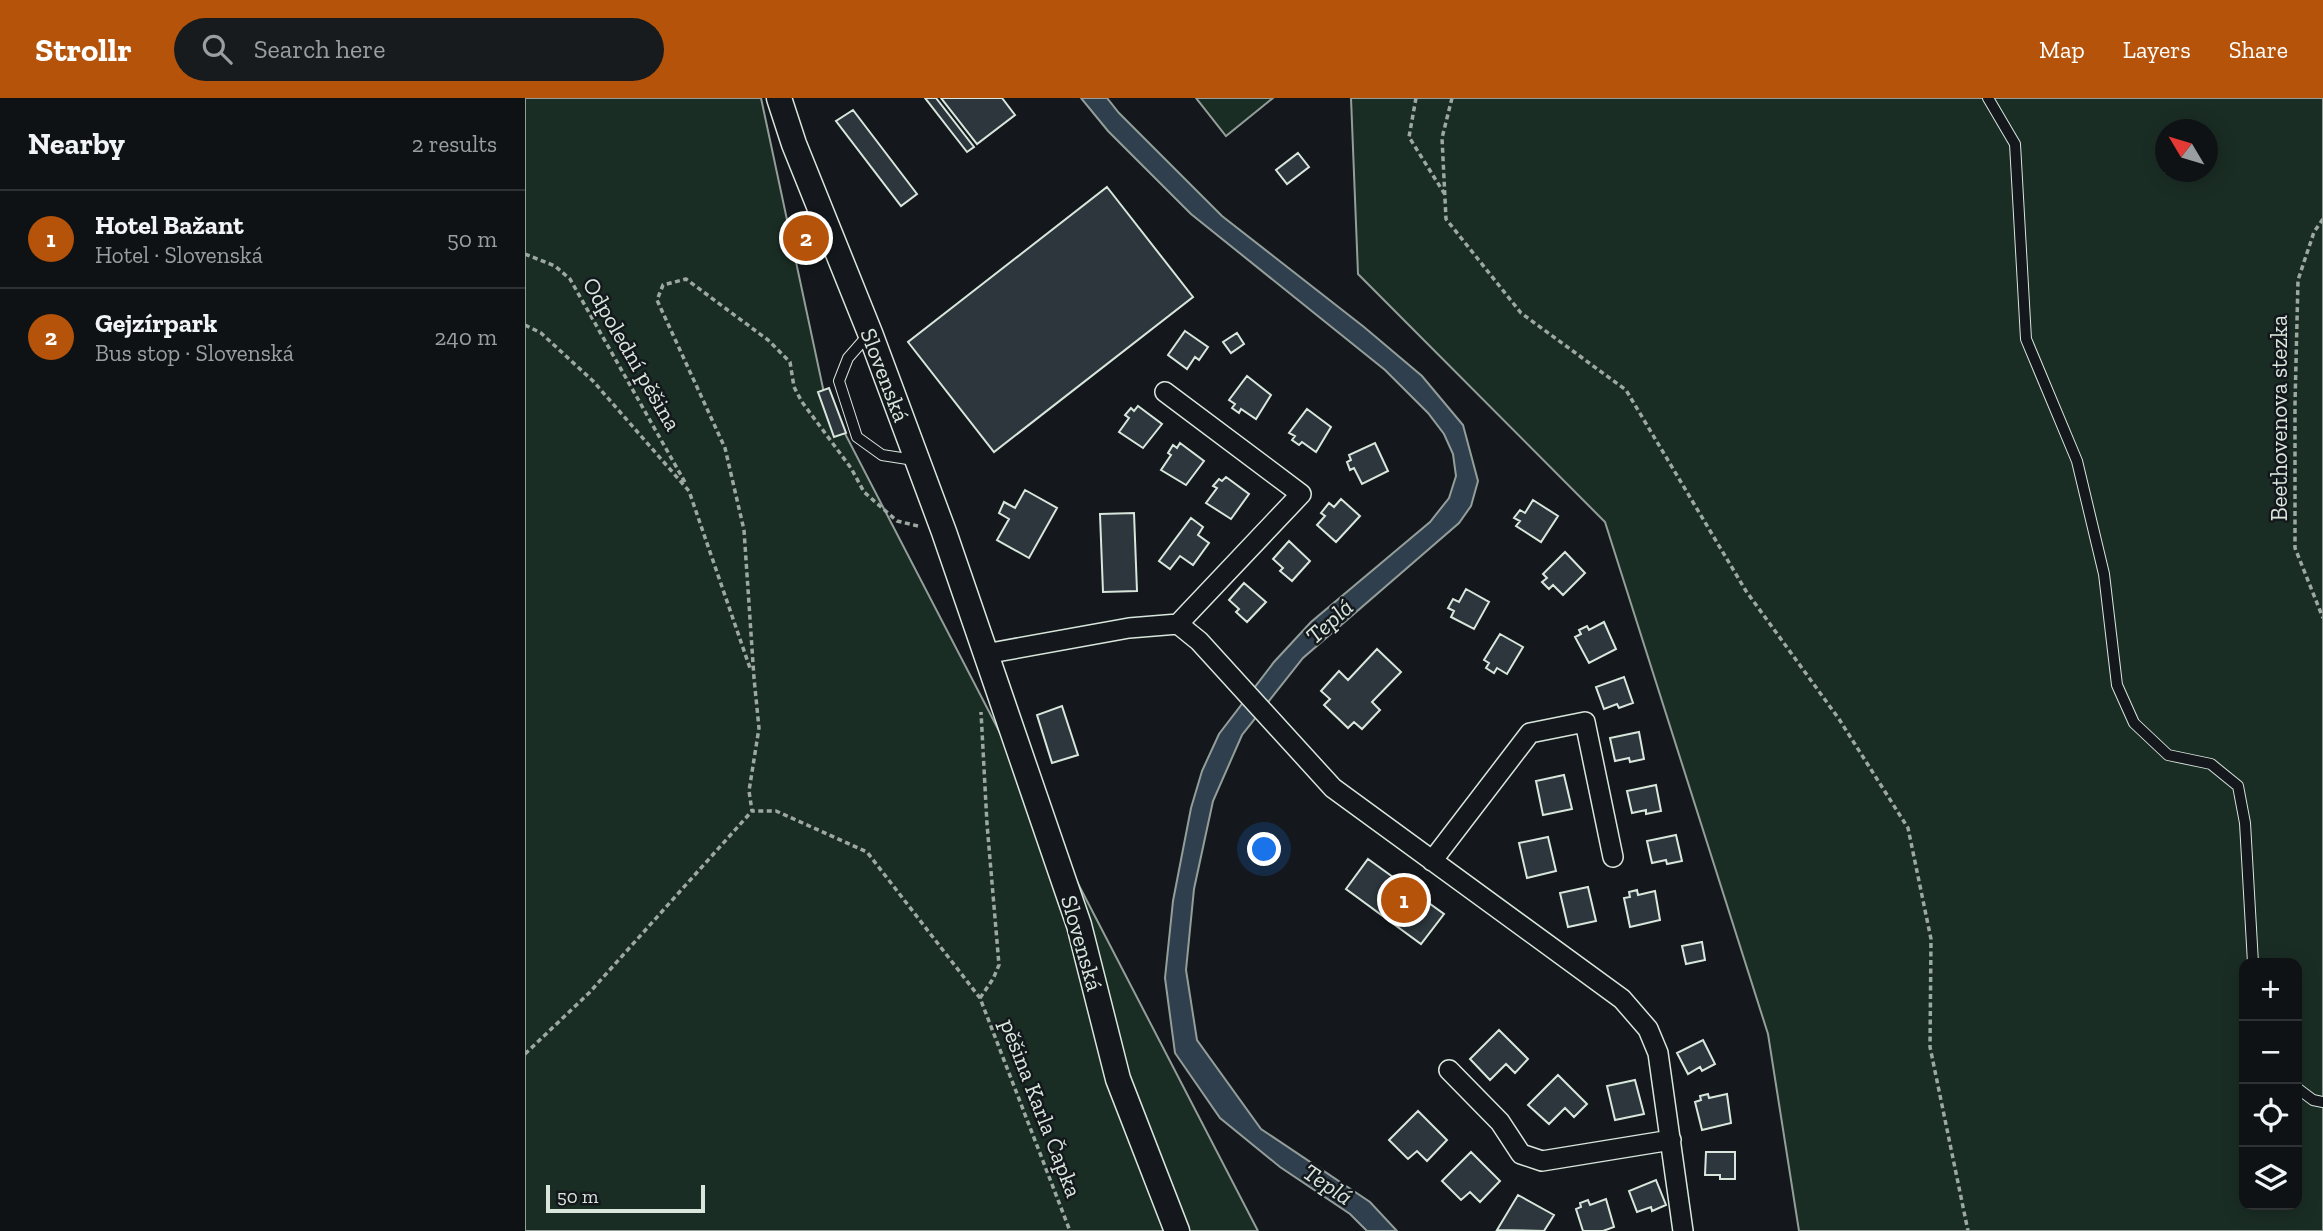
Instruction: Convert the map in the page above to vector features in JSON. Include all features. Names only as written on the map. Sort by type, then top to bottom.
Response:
[{"type":"street","name":"Slovenská","points":[[779,98],[794,144],[870,333],[944,532],[1079,925],[1118,1079],[1177,1231]]},
{"type":"street","points":[[985,654],[1129,628],[1178,624],[1301,494],[1165,392]]},
{"type":"street","points":[[1178,624],[1218,660],[1333,788],[1622,999],[1648,1029],[1658,1053],[1683,1231]]},
{"type":"street","points":[[1431,861],[1530,733],[1585,722],[1613,857]]},
{"type":"street","points":[[1449,1070],[1500,1122],[1521,1154],[1542,1161],[1671,1140]]},
{"type":"lane","points":[[1988,98],[2015,144],[2026,339],[2077,461],[2104,574],[2117,685],[2134,723],[2168,755],[2211,764],[2238,786],[2245,823],[2253,958]]},
{"type":"lane","points":[[870,333],[848,358],[839,381],[857,437],[881,455],[918,461]]},
{"type":"lane","points":[[2302,1092],[2313,1100],[2323,1102]]},
{"type":"path","points":[[1416,98],[1409,137],[1445,195]]},
{"type":"path","points":[[1452,98],[1442,138],[1446,219],[1521,313],[1626,390],[1747,591],[1839,719],[1908,828],[1931,939],[1930,1047],[1968,1231]]},
{"type":"path","name":"Beethovenova stezka","points":[[2323,219],[2314,232],[2298,280],[2295,548],[2323,618]]},
{"type":"path","name":"Odpolední pěšina","points":[[525,254],[555,265],[570,279],[689,491]]},
{"type":"path","points":[[525,1054],[589,993],[752,811],[749,791],[759,728],[744,530],[725,448],[657,300],[663,285],[686,279],[768,340],[790,362],[794,387],[802,402],[851,468],[864,492],[897,522],[944,532]]},
{"type":"path","points":[[525,325],[541,333],[593,381],[689,491],[754,678]]},
{"type":"path","points":[[980,998],[999,965],[981,710]]},
{"type":"path","name":"pěšina Karla Čapka","points":[[752,811],[776,811],[867,852],[980,998],[1070,1231]]},
{"type":"green space","points":[[525,98],[761,98],[824,393],[1258,1231],[525,1231]]},
{"type":"green space","points":[[1196,98],[1273,98],[1226,136]]},
{"type":"green space","points":[[1351,98],[2323,98],[2323,1231],[1799,1231],[1768,1034],[1605,522],[1358,274]]},
{"type":"water","name":"Teplá","points":[[1081,98],[1107,98],[1222,216],[1422,376],[1463,425],[1478,481],[1471,506],[1459,523],[1303,658],[1242,735],[1213,801],[1194,889],[1186,970],[1197,1040],[1261,1129],[1370,1202],[1397,1231],[1367,1231],[1350,1214],[1280,1167],[1220,1118],[1175,1053],[1165,978],[1173,901],[1191,808],[1202,771],[1219,734],[1274,662],[1311,622],[1430,522],[1449,498],[1456,476],[1453,454],[1444,434],[1428,413],[1385,370],[1191,214],[1108,131]]},
{"type":"building","points":[[925,98],[936,98],[974,147],[967,152]]},
{"type":"building","points":[[941,98],[1002,98],[1015,115],[977,144]]},
{"type":"building","points":[[853,110],[917,194],[901,206],[836,121]]},
{"type":"building","points":[[1298,153],[1309,167],[1287,184],[1276,170]]},
{"type":"building","points":[[1107,187],[1193,297],[994,452],[908,342]]},
{"type":"building","points":[[1185,331],[1208,347],[1199,360],[1195,357],[1187,369],[1168,355]]},
{"type":"building","points":[[1237,333],[1244,344],[1231,353],[1223,342]]},
{"type":"building","points":[[1247,376],[1271,395],[1256,419],[1241,409],[1239,413],[1232,408],[1235,404],[1229,400]]},
{"type":"building","points":[[829,388],[846,433],[834,437],[818,392]]},
{"type":"building","points":[[1138,406],[1162,424],[1143,448],[1119,432],[1129,418],[1125,415],[1131,408],[1134,411]]},
{"type":"building","points":[[1307,409],[1331,427],[1316,452],[1302,442],[1299,445],[1292,440],[1295,436],[1289,433]]},
{"type":"building","points":[[1180,443],[1204,461],[1186,485],[1161,470],[1171,455],[1168,453],[1173,445],[1177,448]]},
{"type":"building","points":[[1375,443],[1388,471],[1362,484],[1354,468],[1350,470],[1347,462],[1351,460],[1349,455]]},
{"type":"building","points":[[1226,477],[1249,494],[1231,519],[1206,503],[1217,488],[1213,486],[1219,479],[1222,481]]},
{"type":"building","points":[[1025,490],[1057,508],[1029,558],[997,540],[1009,519],[999,513],[1004,502],[1015,508]]},
{"type":"building","points":[[1341,499],[1360,516],[1336,542],[1317,525],[1325,516],[1321,513],[1329,503],[1334,507]]},
{"type":"building","points":[[1533,500],[1558,516],[1541,542],[1516,526],[1520,521],[1514,518],[1520,510],[1525,513]]},
{"type":"building","points":[[1134,513],[1137,591],[1103,592],[1100,514]]},
{"type":"building","points":[[1191,518],[1203,527],[1198,535],[1209,543],[1193,565],[1180,556],[1170,569],[1159,561]]},
{"type":"building","points":[[1289,541],[1310,561],[1292,581],[1280,571],[1283,568],[1273,559]]},
{"type":"building","points":[[1565,552],[1585,573],[1563,595],[1553,585],[1549,589],[1542,582],[1547,578],[1543,574]]},
{"type":"building","points":[[1244,583],[1266,602],[1247,622],[1236,612],[1239,609],[1229,600]]},
{"type":"building","points":[[1466,589],[1489,602],[1474,629],[1451,617],[1454,611],[1448,608],[1453,599],[1459,602]]},
{"type":"building","points":[[1604,622],[1616,649],[1589,663],[1575,637],[1581,634],[1579,630],[1587,626],[1589,630]]},
{"type":"building","points":[[1500,634],[1523,647],[1507,674],[1497,668],[1494,673],[1486,668],[1489,663],[1484,660]]},
{"type":"building","points":[[1377,649],[1401,672],[1372,702],[1380,710],[1362,729],[1354,722],[1348,728],[1324,705],[1330,699],[1321,691],[1339,671],[1348,680]]},
{"type":"building","points":[[1624,677],[1633,703],[1619,708],[1617,704],[1604,709],[1596,687]]},
{"type":"building","points":[[1062,706],[1078,755],[1052,763],[1037,715]]},
{"type":"building","points":[[1639,732],[1644,759],[1615,761],[1610,738]]},
{"type":"building","points":[[1564,775],[1572,809],[1543,815],[1536,781]]},
{"type":"building","points":[[1656,785],[1661,811],[1632,813],[1627,791]]},
{"type":"building","points":[[1676,835],[1682,861],[1652,863],[1647,841]]},
{"type":"building","points":[[1548,837],[1556,871],[1527,878],[1519,843]]},
{"type":"building","points":[[1368,859],[1444,914],[1421,944],[1346,889]]},
{"type":"building","points":[[1588,887],[1596,921],[1568,927],[1560,893]]},
{"type":"building","points":[[1637,890],[1638,895],[1655,891],[1660,920],[1630,927],[1624,898],[1630,897],[1629,892]]},
{"type":"building","points":[[1702,942],[1705,960],[1686,964],[1682,946]]},
{"type":"building","points":[[1499,1030],[1528,1059],[1515,1073],[1506,1064],[1490,1080],[1470,1059]]},
{"type":"building","points":[[1703,1040],[1715,1064],[1702,1071],[1700,1067],[1688,1074],[1677,1053]]},
{"type":"building","points":[[1558,1075],[1587,1104],[1574,1117],[1565,1108],[1549,1124],[1528,1105]]},
{"type":"building","points":[[1635,1080],[1644,1114],[1615,1120],[1607,1086]]},
{"type":"building","points":[[1708,1094],[1709,1098],[1727,1094],[1731,1123],[1702,1130],[1695,1102],[1701,1100],[1700,1096]]},
{"type":"building","points":[[1418,1111],[1447,1140],[1427,1161],[1417,1151],[1408,1159],[1389,1140]]},
{"type":"building","points":[[1471,1152],[1500,1181],[1480,1202],[1470,1192],[1461,1200],[1442,1181]]},
{"type":"building","points":[[1706,1152],[1735,1152],[1735,1179],[1705,1175]]},
{"type":"building","points":[[1656,1180],[1666,1205],[1652,1211],[1651,1207],[1637,1212],[1629,1191]]},
{"type":"building","points":[[1518,1195],[1554,1215],[1544,1231],[1497,1230]]},
{"type":"building","points":[[1606,1199],[1614,1227],[1603,1231],[1583,1231],[1576,1209],[1581,1207],[1580,1203],[1588,1200],[1590,1205]]},
{"type":"place","name":"Gejzírpark","points":[[806,238]]},
{"type":"place","name":"Hotel Bažant","points":[[1404,900]]}]
